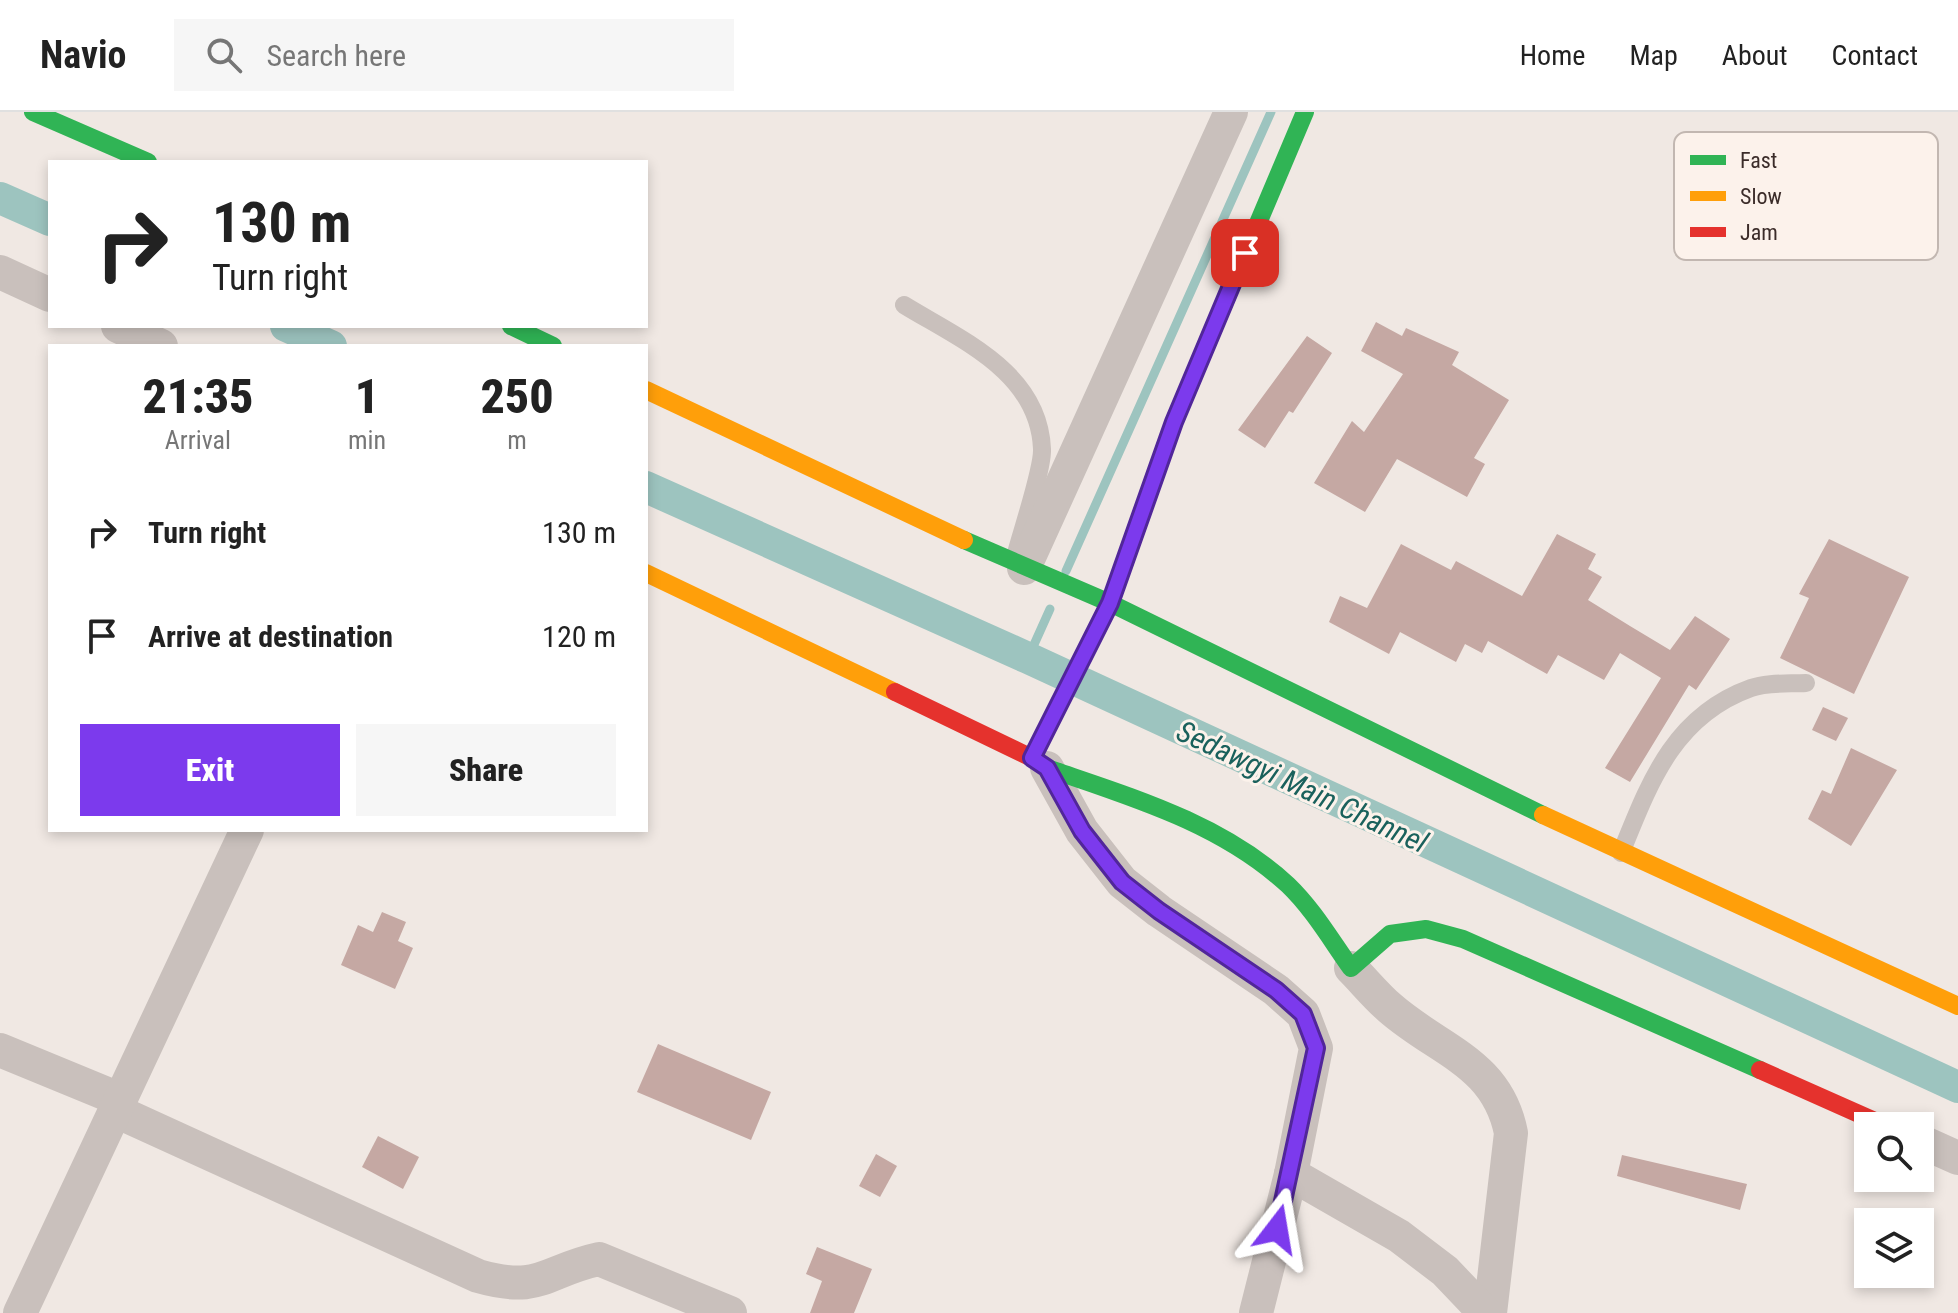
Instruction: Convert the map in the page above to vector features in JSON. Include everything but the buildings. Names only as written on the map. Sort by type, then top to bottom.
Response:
[{"type":"street","points":[[33,112],[143,160]]},
{"type":"street","points":[[1019,566],[1231,112]]},
{"type":"street","points":[[1256,1313],[1291,1174],[1316,1048],[1303,1014],[1276,990],[1159,911],[1122,882],[1082,831],[1039,763],[1048,726],[1110,603],[1174,422],[1305,112]]},
{"type":"street","points":[[0,272],[48,294]]},
{"type":"street","points":[[122,328],[157,344]]},
{"type":"street","points":[[515,328],[549,344]]},
{"type":"street","points":[[648,391],[1019,566],[1110,603],[1621,853],[1958,1006]]},
{"type":"street","points":[[648,574],[1039,763],[1225,837],[1289,886],[1351,968],[1391,1009],[1480,1072],[1506,1109],[1511,1133],[1488,1313]]},
{"type":"street","points":[[20,1313],[246,832]]},
{"type":"street","points":[[1351,968],[1390,934],[1426,929],[1463,939],[1854,1112]]},
{"type":"street","points":[[0,1050],[478,1276],[507,1285],[532,1284],[599,1259],[730,1313]]},
{"type":"street","points":[[1934,1147],[1958,1158]]},
{"type":"street","points":[[1291,1174],[1399,1236],[1445,1271],[1488,1313]]},
{"type":"lane","points":[[904,305],[997,362],[1030,398],[1042,450],[1019,566]]},
{"type":"lane","points":[[1621,853],[1652,776],[1674,742],[1715,706],[1753,687],[1806,683]]},
{"type":"waterway","points":[[1066,571],[1271,112]]},
{"type":"waterway","name":"Sedawgyi Main Channel","points":[[0,198],[48,219]]},
{"type":"waterway","name":"Sedawgyi Main Channel","points":[[290,328],[326,344]]},
{"type":"waterway","name":"Sedawgyi Main Channel","points":[[648,488],[1028,658],[1958,1087]]},
{"type":"waterway","points":[[1028,658],[1050,609]]},
{"type":"traffic: fast","points":[[33,112],[143,160]]},
{"type":"traffic: fast","points":[[1133,539],[1174,422],[1305,112]]},
{"type":"traffic: fast","points":[[515,328],[549,344]]},
{"type":"traffic: fast","points":[[964,540],[1110,603],[1543,815]]},
{"type":"traffic: fast","points":[[1032,758],[1047,768],[1174,814],[1262,863],[1288,885],[1314,914],[1351,968],[1390,934],[1426,929],[1463,939],[1760,1070]]},
{"type":"traffic: slow","points":[[648,391],[964,540]]},
{"type":"traffic: slow","points":[[648,574],[895,692]]},
{"type":"traffic: slow","points":[[1543,815],[1958,1006]]},
{"type":"traffic: jam","points":[[895,692],[1032,758],[1110,603],[1133,539]]},
{"type":"traffic: jam","points":[[1760,1070],[1854,1112]]},
{"type":"route","points":[[1245,253],[1174,422],[1110,603],[1032,758],[1047,768],[1082,831],[1122,882],[1159,911],[1276,990],[1303,1014],[1316,1048],[1277,1229]]}]
